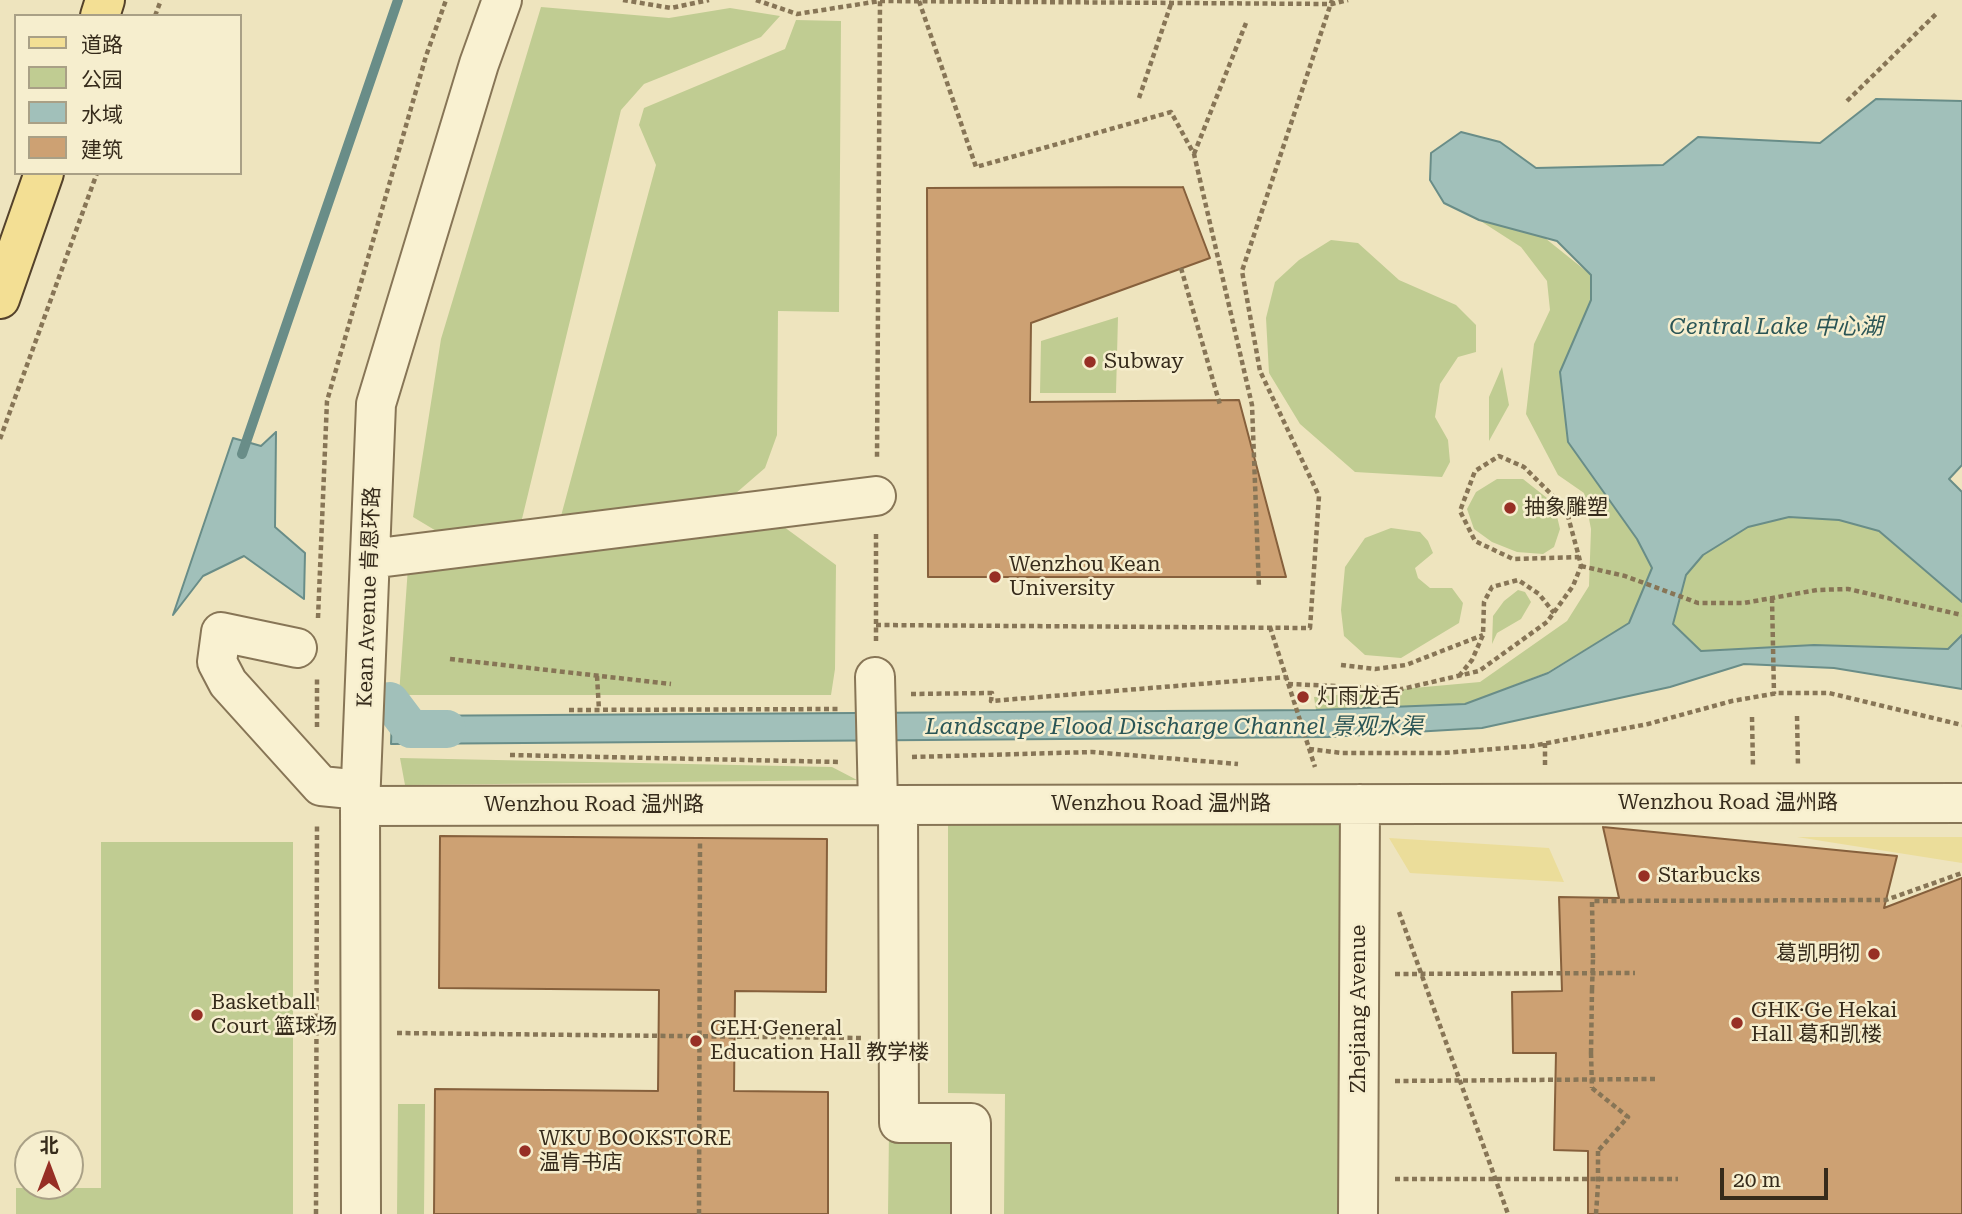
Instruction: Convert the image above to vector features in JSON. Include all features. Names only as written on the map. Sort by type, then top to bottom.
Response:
[{"type":"main road","points":[[0,299],[43,175]]},
{"type":"street","name":"Kean Avenue 肯恩环路","points":[[361,1214],[361,798],[376,404],[479,64],[502,0]]},
{"type":"street","points":[[370,559],[876,496]]},
{"type":"street","name":"Wenzhou Road 温州路","points":[[297,648],[221,632],[217,662],[228,683],[321,786],[361,798],[885,804],[1962,803]]},
{"type":"street","points":[[876,682],[877,765],[885,804],[899,1039],[899,1123],[971,1123],[971,1214]]},
{"type":"street","name":"Zhejiang Avenue","points":[[1359,1196],[1360,804]]},
{"type":"path","points":[[623,0],[671,8],[709,0]]},
{"type":"path","points":[[756,0],[797,14],[880,0],[1348,0]]},
{"type":"path","points":[[569,710],[838,710],[876,682],[880,0]]},
{"type":"path","points":[[919,1],[976,167],[1171,112],[1194,154],[1252,405],[1259,588]]},
{"type":"path","points":[[1139,98],[1172,1]]},
{"type":"path","points":[[876,625],[1310,628],[1319,496],[1260,371],[1242,271],[1332,2]]},
{"type":"path","points":[[1847,101],[1937,13]]},
{"type":"path","points":[[1194,154],[1246,23]]},
{"type":"path","points":[[0,439],[96,175]]},
{"type":"path","points":[[1181,268],[1220,405]]},
{"type":"path","points":[[1288,684],[1402,689],[1459,676],[1479,671],[1547,622],[1573,586],[1581,566],[1566,509],[1524,467],[1499,456],[1475,471],[1460,511],[1475,541],[1513,559],[1578,557]]},
{"type":"path","points":[[1581,566],[1641,581],[1698,603],[1744,603],[1849,589],[1962,615]]},
{"type":"path","points":[[1459,676],[1472,660],[1483,635],[1484,602],[1492,587],[1518,580],[1539,594],[1553,613]]},
{"type":"path","points":[[1772,600],[1774,693]]},
{"type":"path","points":[[1270,627],[1318,775]]},
{"type":"path","points":[[1341,665],[1375,669],[1406,665],[1483,635]]},
{"type":"path","points":[[450,659],[671,684]]},
{"type":"path","points":[[597,676],[599,710]]},
{"type":"path","points":[[915,695],[992,694],[991,701],[1286,677]]},
{"type":"path","points":[[1309,749],[1342,753],[1443,753],[1532,746],[1648,724],[1732,701],[1774,693],[1829,694],[1962,725]]},
{"type":"path","points":[[1797,716],[1799,803]]},
{"type":"path","points":[[1752,718],[1754,803]]},
{"type":"path","points":[[920,758],[1092,752],[1242,764]]},
{"type":"path","points":[[510,755],[877,765]]},
{"type":"path","points":[[699,1214],[700,838]]},
{"type":"path","points":[[1596,1214],[1598,1151],[1628,1117],[1592,1088],[1592,901],[1886,900],[1962,873]]},
{"type":"path","points":[[1398,908],[1508,1214]]},
{"type":"path","points":[[1359,974],[1635,973]]},
{"type":"path","points":[[361,1033],[899,1039]]},
{"type":"path","points":[[1359,1082],[1656,1079]]},
{"type":"path","points":[[1359,1196],[1495,1179],[1678,1179]]},
{"type":"green space","points":[[541,7],[669,18],[730,8],[780,16],[761,37],[644,84],[621,110],[521,523],[438,532],[413,517],[441,339]]},
{"type":"green space","points":[[796,20],[841,21],[839,312],[778,311],[777,435],[765,468],[728,500],[561,516],[656,165],[639,125],[644,108],[785,49]]},
{"type":"green space","points":[[1479,220],[1545,238],[1591,275],[1591,300],[1560,372],[1652,568],[1629,623],[1548,672],[1465,704],[1316,710],[1314,697],[1480,682],[1567,621],[1589,586],[1591,529],[1584,493],[1558,475],[1526,414],[1534,344],[1550,310],[1547,281],[1521,247]]},
{"type":"green space","points":[[1331,240],[1358,243],[1399,280],[1456,305],[1476,325],[1476,352],[1458,357],[1440,384],[1435,417],[1448,440],[1450,462],[1442,477],[1355,472],[1300,424],[1269,373],[1266,318],[1275,282],[1299,260]]},
{"type":"green space","points":[[1118,317],[1116,393],[1040,393],[1041,341]]},
{"type":"green space","points":[[1502,367],[1509,405],[1489,441],[1489,397]]},
{"type":"green space","points":[[1497,479],[1523,479],[1547,498],[1556,512],[1560,529],[1554,547],[1543,554],[1517,552],[1492,542],[1474,529],[1467,509],[1476,492]]},
{"type":"green space","points":[[1789,517],[1839,520],[1879,531],[1962,602],[1962,636],[1949,649],[1814,645],[1701,651],[1673,624],[1686,575],[1703,555],[1748,527]]},
{"type":"green space","points":[[780,524],[836,565],[835,669],[831,695],[399,695],[408,567]]},
{"type":"green space","points":[[1391,528],[1420,532],[1433,553],[1415,568],[1418,578],[1430,588],[1452,588],[1463,603],[1459,623],[1401,658],[1365,655],[1344,636],[1341,610],[1345,567],[1365,538]]},
{"type":"green space","points":[[1518,590],[1525,592],[1531,602],[1521,619],[1497,633],[1492,644],[1493,616],[1504,601]]},
{"type":"green space","points":[[400,758],[832,767],[857,780],[405,785]]},
{"type":"green space","points":[[948,819],[1347,819],[1344,1214],[1004,1214],[1005,1094],[948,1093]]},
{"type":"green space","name":"Basketball Court 篮球场","points":[[101,842],[293,842],[293,1214],[16,1214],[16,1200],[84,1200],[84,1188],[101,1188]]},
{"type":"green space","points":[[398,1104],[425,1104],[424,1214],[397,1214]]},
{"type":"green space","points":[[889,1131],[963,1131],[961,1214],[888,1214]]},
{"type":"sand","points":[[1797,837],[1962,837],[1962,863]]},
{"type":"sand","points":[[1389,838],[1549,848],[1564,882],[1410,873]]},
{"type":"water","name":"Central Lake 中心湖","points":[[1876,99],[1962,101],[1962,465],[1949,479],[1962,492],[1962,602],[1879,531],[1839,520],[1789,517],[1748,527],[1703,555],[1686,575],[1673,624],[1701,651],[1814,645],[1948,649],[1962,635],[1962,689],[1834,668],[1744,664],[1670,687],[1482,728],[1328,737],[391,744],[392,716],[1316,710],[1465,704],[1548,673],[1629,623],[1652,568],[1637,539],[1568,442],[1560,372],[1591,300],[1591,275],[1557,241],[1479,220],[1444,203],[1430,180],[1431,153],[1461,132],[1500,142],[1536,168],[1663,165],[1698,137],[1820,143]]},
{"type":"water","points":[[276,432],[275,527],[305,553],[304,599],[244,556],[203,576],[173,615],[233,438],[261,446]]},
{"type":"building","points":[[1183,187],[1210,258],[1031,323],[1030,402],[1239,400],[1286,577],[928,577],[927,188]]},
{"type":"building","name":"GHK·Ge Hekai Hall 葛和凯楼","points":[[1603,827],[1897,856],[1884,908],[1962,878],[1962,1214],[1588,1214],[1588,1151],[1554,1150],[1556,1053],[1513,1053],[1512,992],[1562,991],[1559,897],[1619,898]]},
{"type":"building","name":"GEH·General Education Hall 教学楼","points":[[440,836],[827,839],[826,992],[735,991],[734,1091],[828,1092],[828,1214],[434,1214],[435,1089],[658,1091],[659,990],[439,988]]},
{"type":"waterway","points":[[242,454],[398,0]]},
{"type":"waterway","name":"Landscape Flood Discharge Channel 景观水渠","points":[[390,701],[411,729],[447,729]]},
{"type":"place","name":"Subway","points":[[1090,362]]},
{"type":"place","name":"抽象雕塑","points":[[1510,508]]},
{"type":"place","name":"Wenzhou Kean University","points":[[995,577]]},
{"type":"place","name":"灯雨龙舌","points":[[1303,697]]},
{"type":"place","name":"Starbucks","points":[[1644,876]]},
{"type":"place","name":"葛凯明彻","points":[[1874,954]]},
{"type":"place","name":"Basketball Court 篮球场","points":[[197,1015]]},
{"type":"place","name":"GHK·Ge Hekai Hall 葛和凯楼","points":[[1737,1023]]},
{"type":"place","name":"GEH·General Education Hall 教学楼","points":[[696,1041]]},
{"type":"place","name":"WKU BOOKSTORE 温肯书店","points":[[525,1151]]}]
